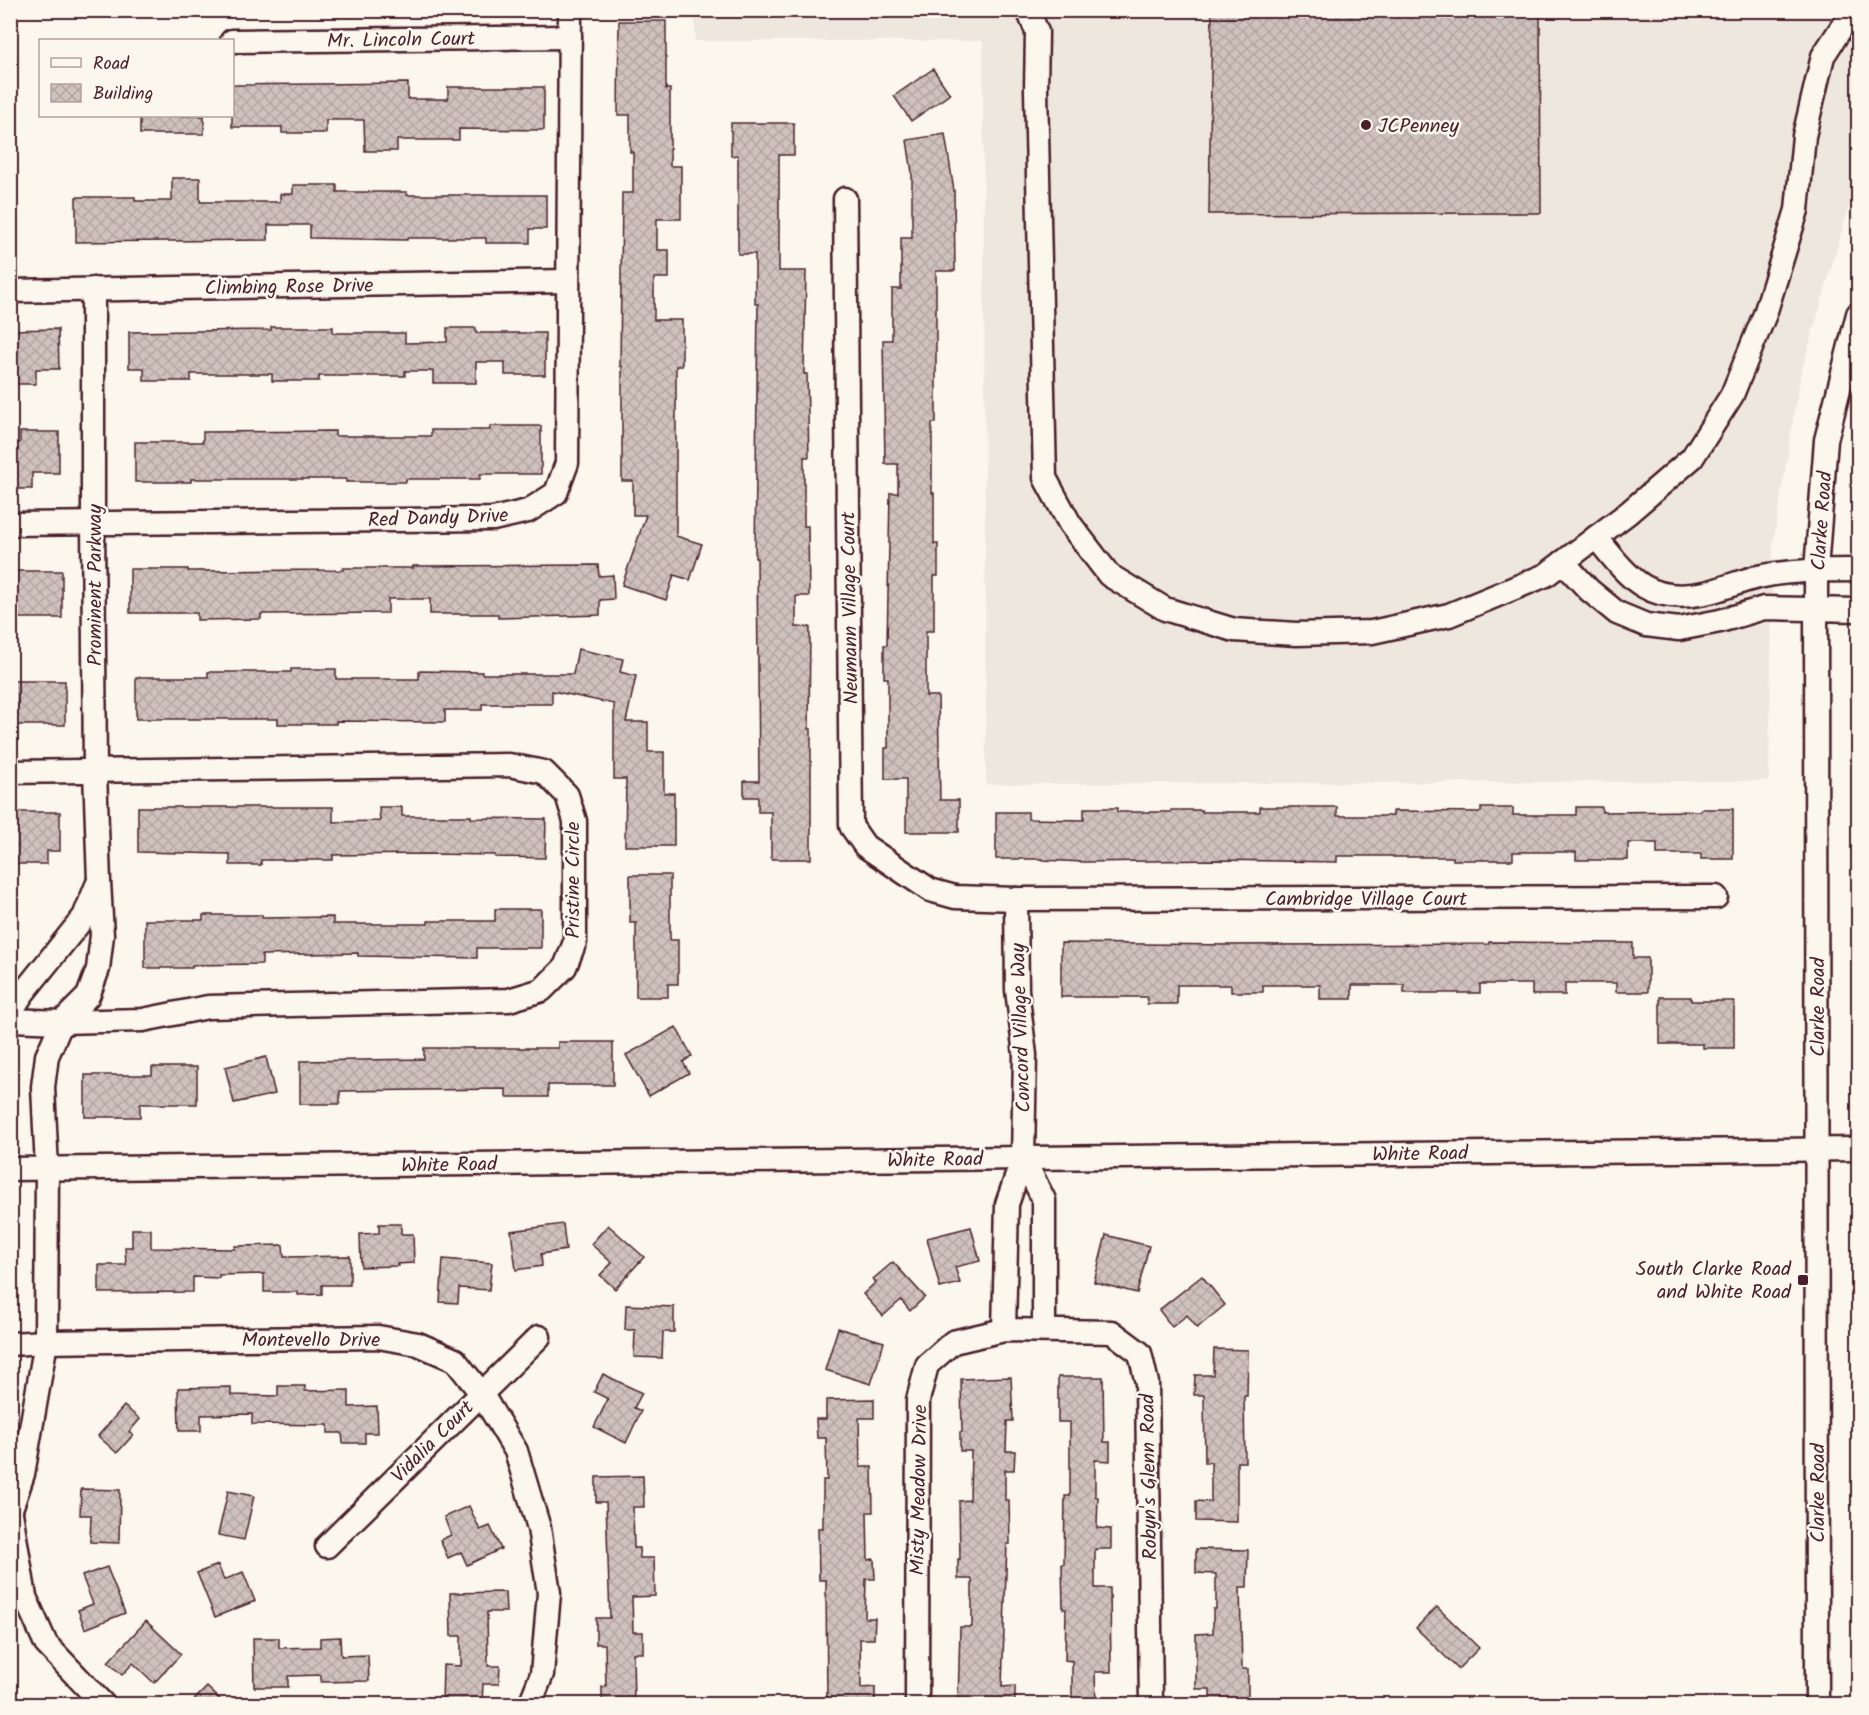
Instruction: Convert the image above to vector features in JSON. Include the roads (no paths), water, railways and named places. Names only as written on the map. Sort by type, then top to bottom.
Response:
[{"type":"street","name":"Red Dandy Drive","points":[[10,524],[493,519],[528,512],[556,493],[567,463],[570,10]]},
{"type":"street","points":[[1028,10],[1037,32],[1036,90],[1045,478],[1070,524],[1109,575],[1165,609],[1234,630],[1296,634],[1372,632],[1449,615],[1546,575],[1628,513],[1692,458],[1732,395],[1765,314],[1797,210],[1804,136],[1823,56],[1853,10]]},
{"type":"street","name":"Mr. Lincoln Court","points":[[234,41],[570,37]]},
{"type":"street","name":"Neumann Village Court","points":[[846,199],[851,826],[865,846],[930,890],[955,897],[1017,899]]},
{"type":"street","name":"Climbing Rose Drive","points":[[10,291],[567,281]]},
{"type":"street","name":"Prominent Parkway","points":[[11,1508],[23,1474],[46,1342],[47,1169],[43,1087],[47,1056],[62,1022],[88,996],[98,969],[102,935],[95,772],[93,289]]},
{"type":"street","name":"Clarke Road","points":[[1817,1704],[1816,570],[1826,440],[1858,314]]},
{"type":"street","points":[[1596,537],[1623,570],[1647,590],[1671,597],[1704,593],[1756,578],[1816,570],[1858,570]]},
{"type":"street","points":[[1563,562],[1589,590],[1617,613],[1646,625],[1679,629],[1720,621],[1764,608],[1858,610]]},
{"type":"street","name":"Pristine Circle","points":[[10,772],[509,765],[544,772],[567,795],[574,821],[574,942],[565,967],[542,990],[509,1000],[207,1007],[143,1020],[62,1022]]},
{"type":"street","name":"Prominent Parkway","points":[[10,1013],[23,993],[84,917],[99,881]]},
{"type":"street","name":"Cambridge Village Court","points":[[1017,899],[1716,897]]},
{"type":"street","name":"Concord Village Way","points":[[1017,899],[1017,990],[1025,1054],[1023,1158]]},
{"type":"street","points":[[10,1020],[62,1022]]},
{"type":"street","name":"White Road","points":[[10,1169],[1858,1149]]},
{"type":"street","points":[[1005,1330],[1007,1204],[1023,1158]]},
{"type":"street","points":[[1023,1158],[1044,1200],[1044,1330]]},
{"type":"street","name":"Misty Meadow Drive","points":[[917,1704],[918,1400],[927,1365],[953,1342],[1005,1330],[1044,1330]]},
{"type":"street","name":"Robyn's Glenn Road","points":[[1044,1330],[1112,1332],[1140,1353],[1147,1383],[1151,1704]]},
{"type":"street","name":"Montevello Drive","points":[[10,1344],[378,1337],[418,1344],[455,1360],[481,1393],[516,1451],[539,1528],[549,1593],[542,1674],[530,1704]]},
{"type":"street","name":"Vidalia Court","points":[[327,1546],[539,1337]]},
{"type":"street","points":[[11,1508],[25,1597],[46,1644],[103,1704]]},
{"type":"place","name":"JCPenney","points":[[1366,125]]},
{"type":"place","name":"South Clarke Road and White Road","points":[[1803,1280]]}]
